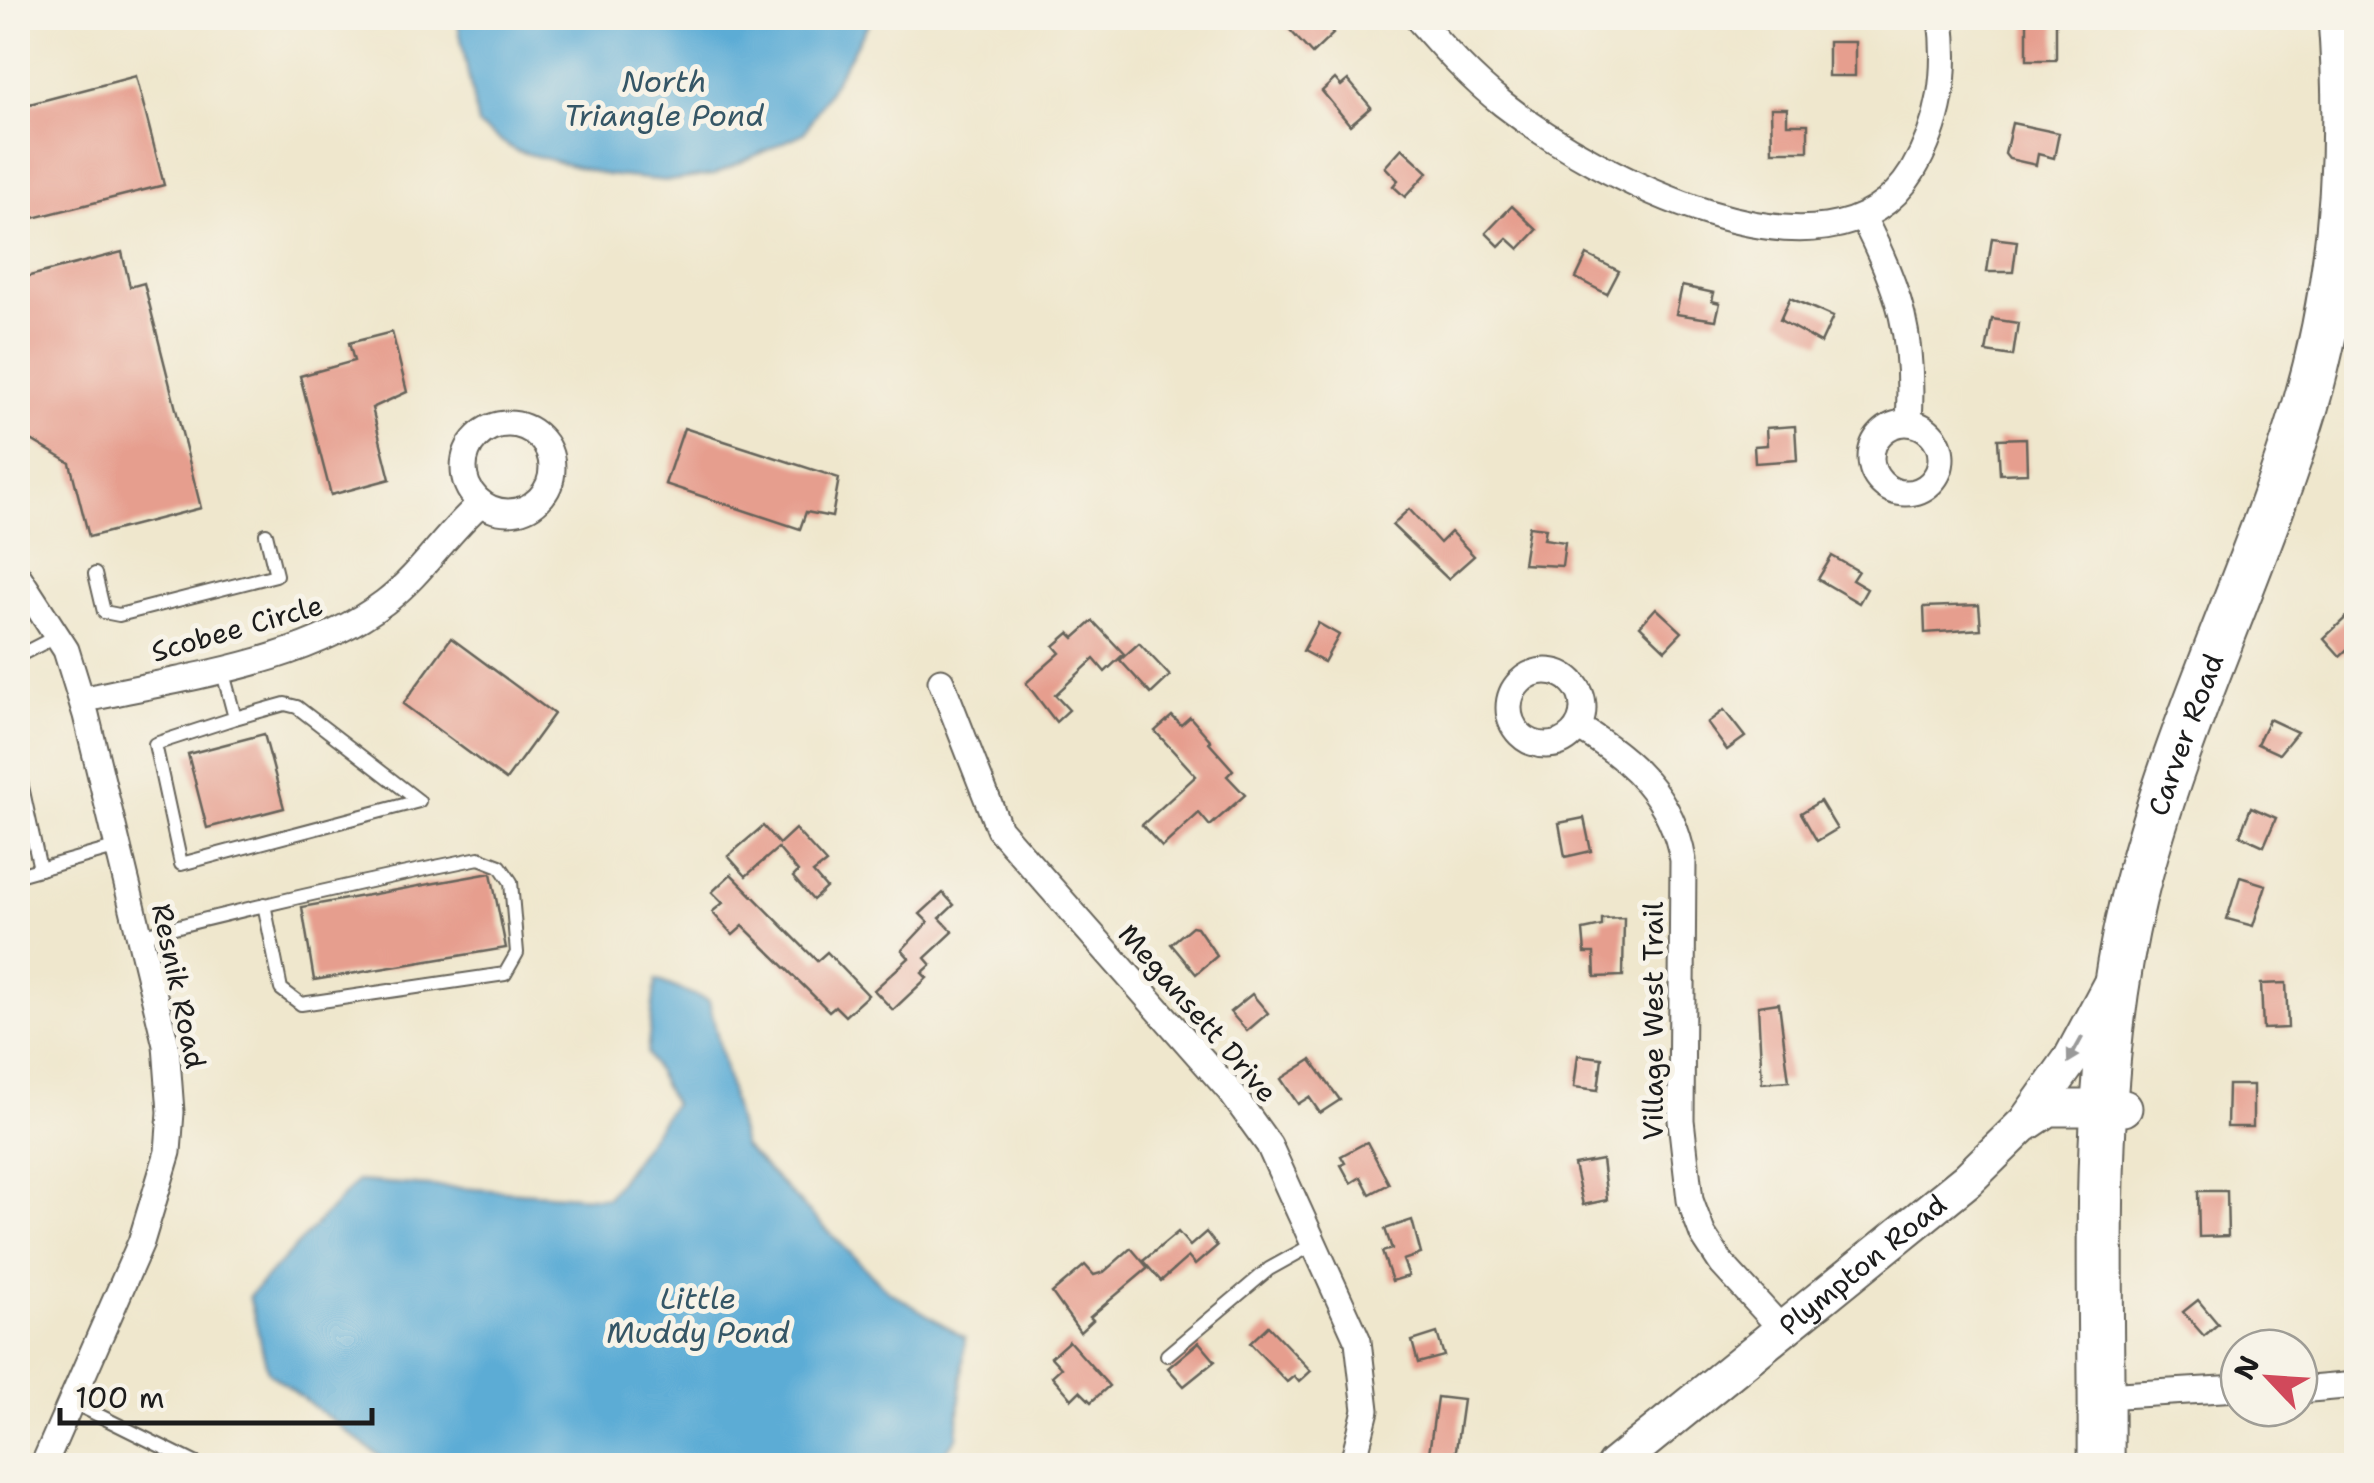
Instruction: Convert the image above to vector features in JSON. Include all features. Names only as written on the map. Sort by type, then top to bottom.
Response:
[{"type":"highway","name":"Carver Road","points":[[2125,1466],[2114,1396],[2113,1108],[2119,969],[2151,835],[2285,468],[2318,355],[2342,201],[2340,18]]},
{"type":"highway","name":"Carver Road","points":[[2113,1108],[2176,834],[2318,448],[2339,376],[2356,292]]},
{"type":"highway","name":"Carver Road","points":[[2102,1466],[2114,1396]]},
{"type":"main road","points":[[2022,1126],[2062,1073],[2119,969]]},
{"type":"main road","name":"Plympton Road","points":[[1614,1466],[1780,1327],[1968,1180],[2022,1126],[2049,1108],[2113,1108]]},
{"type":"street","points":[[1417,18],[1503,104],[1578,152],[1650,190],[1716,214],[1789,228],[1819,228],[1863,218],[1892,198],[1932,132],[1944,83],[1941,18]]},
{"type":"street","points":[[1863,218],[1894,279],[1908,337],[1908,422]]},
{"type":"street","name":"Scobee Circle","points":[[82,700],[297,646],[364,617],[403,588],[481,503]]},
{"type":"street","name":"Resnik Road","points":[[18,576],[57,636],[82,700],[166,1045],[171,1112],[168,1152],[141,1242],[43,1466]]},
{"type":"street","name":"Megansett Drive","points":[[942,680],[999,829],[1252,1118],[1316,1242],[1358,1341],[1366,1410],[1362,1441],[1352,1466]]},
{"type":"street","name":"Village West Trail","points":[[1578,727],[1638,770],[1662,800],[1679,837],[1684,950],[1680,1120],[1690,1200],[1703,1234],[1722,1264],[1780,1327]]},
{"type":"street","points":[[2319,1388],[2356,1385]]},
{"type":"street","points":[[2114,1396],[2219,1387]]},
{"type":"lane","points":[[94,574],[104,612],[119,615],[276,575],[266,534]]},
{"type":"lane","points":[[18,656],[57,636]]},
{"type":"lane","points":[[222,667],[235,718]]},
{"type":"lane","points":[[285,704],[298,708],[419,800],[181,864],[155,744],[235,718],[285,704]]},
{"type":"lane","points":[[18,784],[22,782],[40,869]]},
{"type":"lane","points":[[18,875],[118,848]]},
{"type":"lane","points":[[140,936],[264,904],[479,858],[500,866],[511,882],[517,953],[505,974],[301,1004],[281,989],[264,904]]},
{"type":"lane","points":[[1166,1354],[1269,1268],[1316,1242]]},
{"type":"lane","points":[[72,1402],[201,1466]]},
{"type":"water","name":"North Triangle Pond","points":[[457,18],[872,18],[804,133],[713,175],[668,181],[606,175],[514,150],[478,125]]},
{"type":"water","name":"Little Muddy Pond","points":[[656,980],[709,1001],[743,1146],[887,1290],[965,1338],[957,1438],[934,1465],[400,1465],[386,1461],[268,1372],[249,1296],[357,1181],[607,1198],[673,1104],[647,1053]]},
{"type":"building","points":[[1279,18],[1318,18],[1333,34],[1312,54]]},
{"type":"building","points":[[2056,20],[2056,60],[2027,60],[2027,21]]},
{"type":"building","points":[[1828,42],[1855,42],[1855,76],[1828,76]]},
{"type":"building","points":[[136,76],[164,185],[18,222],[18,107]]},
{"type":"building","points":[[1335,79],[1341,86],[1348,80],[1371,107],[1350,125],[1322,91]]},
{"type":"building","points":[[1771,108],[1787,108],[1787,124],[1808,124],[1808,151],[1772,151]]},
{"type":"building","points":[[2012,123],[2059,133],[2054,158],[2038,154],[2036,165],[2009,159],[2005,154]]},
{"type":"building","points":[[1402,148],[1428,172],[1405,197],[1393,186],[1398,180],[1385,167]]},
{"type":"building","points":[[1512,206],[1537,230],[1519,249],[1507,238],[1499,246],[1486,233]]},
{"type":"building","points":[[1992,238],[2017,241],[2013,272],[1987,272]]},
{"type":"building","points":[[122,252],[130,287],[144,283],[201,508],[89,537],[70,463],[18,432],[18,279]]},
{"type":"building","points":[[1587,255],[1619,271],[1607,294],[1576,278]]},
{"type":"building","points":[[1682,286],[1714,293],[1712,301],[1720,303],[1716,320],[1676,314]]},
{"type":"building","points":[[1790,298],[1833,317],[1821,343],[1780,320]]},
{"type":"building","points":[[1992,319],[2018,323],[2013,356],[1986,352]]},
{"type":"building","points":[[392,332],[407,392],[372,408],[390,479],[331,495],[300,376],[354,361],[349,343]]},
{"type":"building","points":[[1795,426],[1797,460],[1755,463],[1754,446],[1767,445],[1766,428]]},
{"type":"building","points":[[684,428],[839,478],[832,517],[806,512],[800,529],[665,484]]},
{"type":"building","points":[[2026,438],[2027,473],[2000,474],[1998,439]]},
{"type":"building","points":[[1409,509],[1440,543],[1451,532],[1474,556],[1448,579],[1392,525]]},
{"type":"building","points":[[1529,526],[1546,528],[1544,539],[1565,542],[1562,566],[1523,564]]},
{"type":"building","points":[[1832,556],[1858,571],[1852,580],[1867,589],[1859,603],[1818,579]]},
{"type":"building","points":[[1979,605],[1981,629],[1925,633],[1924,607]]},
{"type":"building","points":[[1656,608],[1682,632],[1665,650],[1640,626]]},
{"type":"building","points":[[2356,608],[2356,641],[2340,656],[2324,638]]},
{"type":"building","points":[[1093,621],[1124,654],[1105,672],[1094,659],[1055,695],[1069,710],[1056,722],[1026,683],[1060,653],[1054,646],[1069,633],[1074,638]]},
{"type":"building","points":[[1318,623],[1339,635],[1324,662],[1303,651]]},
{"type":"building","points":[[451,638],[554,714],[506,780],[403,704]]},
{"type":"building","points":[[1139,643],[1170,676],[1151,694],[1120,660]]},
{"type":"building","points":[[1724,710],[1745,737],[1727,750],[1707,723]]},
{"type":"building","points":[[1172,716],[1181,725],[1190,717],[1233,770],[1227,776],[1245,795],[1210,826],[1199,813],[1162,847],[1142,825],[1196,776],[1155,731]]},
{"type":"building","points":[[2269,719],[2297,732],[2279,754],[2257,744]]},
{"type":"building","points":[[264,734],[284,808],[207,828],[188,754]]},
{"type":"building","points":[[1820,801],[1837,829],[1817,841],[1801,813]]},
{"type":"building","points":[[2251,807],[2276,818],[2264,846],[2240,835]]},
{"type":"building","points":[[1584,818],[1591,851],[1565,857],[1559,823]]},
{"type":"building","points":[[763,826],[779,844],[795,829],[826,863],[813,873],[826,888],[813,900],[793,877],[798,872],[778,848],[746,876],[728,856]]},
{"type":"building","points":[[491,873],[506,948],[314,980],[302,907]]},
{"type":"building","points":[[731,874],[817,961],[827,952],[868,995],[845,1016],[835,1006],[829,1011],[743,926],[733,935],[712,912],[723,903],[712,892]]},
{"type":"building","points":[[2240,877],[2266,885],[2253,926],[2227,919]]},
{"type":"building","points":[[943,893],[954,905],[940,918],[953,932],[925,958],[931,965],[922,973],[927,978],[893,1010],[874,990],[909,958],[902,950],[928,922],[920,914]]},
{"type":"building","points":[[1624,918],[1623,976],[1595,977],[1594,953],[1585,953],[1583,930],[1602,926],[1602,919]]},
{"type":"building","points":[[1192,926],[1197,927],[1217,956],[1196,974],[1171,944]]},
{"type":"building","points":[[2286,983],[2288,1028],[2263,1029],[2261,984]]},
{"type":"building","points":[[1252,994],[1268,1013],[1247,1031],[1230,1012]]},
{"type":"building","points":[[1779,1003],[1789,1081],[1762,1083],[1758,1006]]},
{"type":"building","points":[[1578,1055],[1602,1058],[1598,1090],[1574,1087]]},
{"type":"building","points":[[1311,1060],[1340,1100],[1320,1113],[1309,1097],[1298,1104],[1281,1079]]},
{"type":"building","points":[[2228,1085],[2253,1085],[2253,1127],[2227,1127]]},
{"type":"building","points":[[1367,1142],[1389,1184],[1370,1194],[1361,1177],[1351,1183],[1341,1165],[1345,1163],[1341,1156]]},
{"type":"building","points":[[1602,1160],[1607,1200],[1583,1205],[1574,1165]]},
{"type":"building","points":[[2198,1191],[2227,1191],[2228,1236],[2199,1237]]},
{"type":"building","points":[[1412,1220],[1421,1254],[1403,1260],[1409,1276],[1392,1281],[1382,1252],[1392,1249],[1385,1229]]},
{"type":"building","points":[[1178,1232],[1190,1246],[1206,1232],[1217,1246],[1195,1265],[1188,1257],[1161,1281],[1143,1261]]},
{"type":"building","points":[[1131,1248],[1148,1268],[1090,1317],[1093,1320],[1080,1332],[1052,1293],[1085,1265],[1094,1275],[1104,1272]]},
{"type":"building","points":[[2198,1300],[2218,1324],[2204,1336],[2183,1312]]},
{"type":"building","points":[[1268,1326],[1311,1371],[1299,1382],[1294,1376],[1287,1382],[1250,1343]]},
{"type":"building","points":[[1437,1333],[1444,1356],[1418,1363],[1412,1341]]},
{"type":"building","points":[[1069,1341],[1109,1386],[1091,1402],[1080,1391],[1072,1399],[1052,1376],[1061,1368],[1051,1357]]},
{"type":"building","points":[[1199,1342],[1215,1361],[1184,1386],[1168,1368]]},
{"type":"building","points":[[1437,1397],[1463,1400],[1455,1457],[1429,1453]]}]
